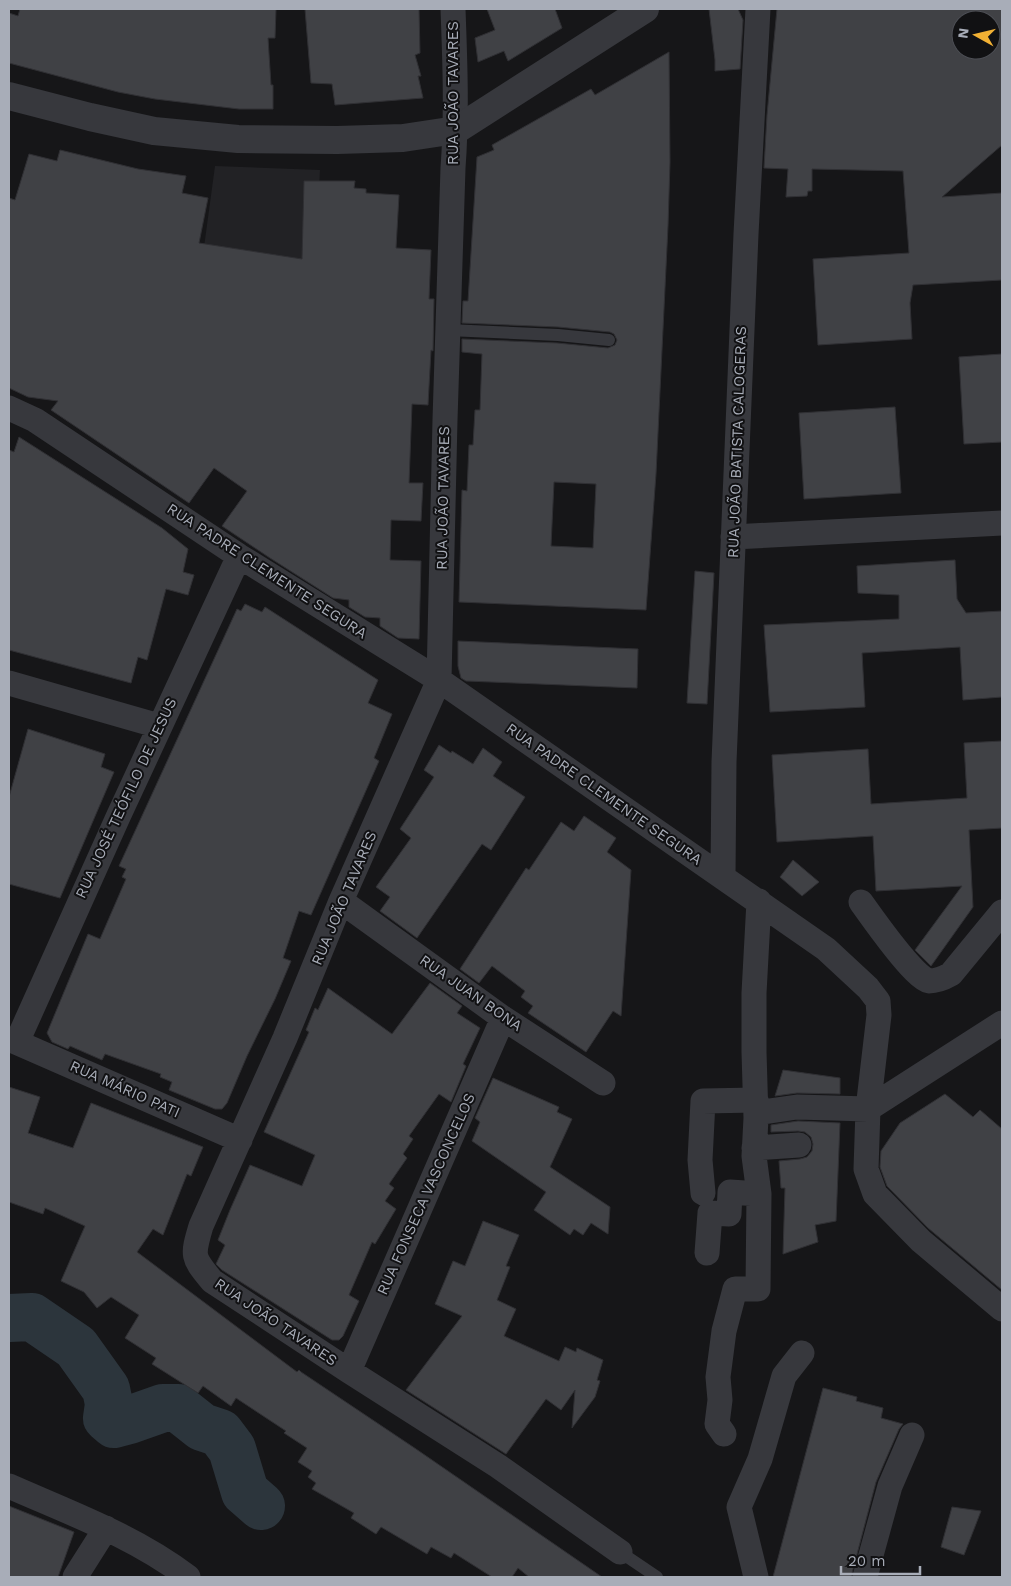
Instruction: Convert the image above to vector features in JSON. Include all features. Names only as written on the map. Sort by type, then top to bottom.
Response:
[{"type":"street","name":"RUA JOÃO TAVARES","points":[[453,9],[456,130],[453,168],[439,680],[341,901],[285,1038],[201,1226],[195,1247],[197,1262],[212,1281],[498,1466],[620,1552]]},
{"type":"street","points":[[9,96],[154,131],[238,139],[337,140],[403,138],[456,130],[644,9]]},
{"type":"street","name":"RUA JOÃO BATISTA CALOGERAS","points":[[723,876],[724,762],[733,537],[758,9]]},
{"type":"street","name":"RUA PADRE CLEMENTE SEGURA","points":[[9,408],[35,420],[239,556],[439,680],[826,949],[868,988],[878,1001],[879,1015],[868,1109],[866,1169],[875,1194],[921,1241],[1002,1309]]},
{"type":"street","points":[[733,537],[1002,523]]},
{"type":"street","name":"RUA JOSÉ TEÓFILO DE JESUS","points":[[13,1041],[39,989],[239,556]]},
{"type":"street","points":[[9,683],[159,726]]},
{"type":"street","name":"RUA JUAN BONA","points":[[341,901],[503,1018],[603,1083]]},
{"type":"street","points":[[724,1434],[717,1424],[720,1400],[718,1377],[724,1330],[735,1289],[758,1289],[758,1194],[754,1156],[756,1107],[754,993],[759,901]]},
{"type":"street","points":[[861,902],[899,952],[919,975],[927,981],[940,980],[951,974],[1002,912]]},
{"type":"street","name":"RUA FONSECA VASCONCELOS","points":[[349,1371],[503,1018]]},
{"type":"street","points":[[703,1192],[700,1160],[703,1101],[756,1107],[868,1109],[1002,1023]]},
{"type":"street","name":"RUA MÁRIO PATI","points":[[13,1041],[240,1140]]},
{"type":"street","points":[[754,1148],[799,1145]]},
{"type":"street","points":[[707,1253],[710,1213],[729,1214],[730,1192],[758,1194]]},
{"type":"street","points":[[756,1577],[739,1507],[760,1459],[784,1376],[802,1353]]},
{"type":"street","points":[[865,1577],[890,1486],[912,1435]]},
{"type":"street","points":[[9,1486],[106,1528],[166,1561],[188,1577]]},
{"type":"street","points":[[75,1577],[106,1528]]},
{"type":"lane","points":[[448,330],[558,335],[609,340]]},
{"type":"lane","points":[[620,1552],[657,1577]]},
{"type":"shaded area","points":[[215,166],[320,170],[307,401],[189,358]]},
{"type":"building","points":[[20,9],[276,9],[275,38],[268,38],[271,85],[273,85],[273,109],[239,109],[155,99],[118,92],[9,63],[9,13],[18,16]]},
{"type":"building","points":[[305,9],[419,9],[420,53],[415,55],[421,76],[418,76],[423,98],[335,105],[332,84],[311,83]]},
{"type":"building","points":[[487,9],[555,9],[562,28],[508,61],[504,51],[478,62],[475,38],[495,30]]},
{"type":"building","points":[[709,9],[738,9],[743,20],[740,69],[715,71]]},
{"type":"building","points":[[777,9],[1002,9],[1002,145],[942,197],[1002,193],[1002,280],[913,285],[910,303],[912,339],[818,345],[813,259],[909,253],[903,171],[812,169],[812,191],[808,191],[807,196],[786,197],[788,169],[764,168]]},
{"type":"building","points":[[669,52],[670,162],[668,226],[656,474],[646,610],[459,602],[462,490],[467,491],[469,445],[473,445],[475,410],[480,410],[482,354],[462,352],[462,339],[557,343],[608,348],[615,345],[617,340],[614,334],[610,332],[558,327],[462,323],[463,301],[468,301],[477,157],[494,150],[492,145],[591,89],[595,95]],"holes":[[[554,482],[596,484],[593,548],[551,546]]]},
{"type":"building","points":[[60,150],[138,169],[186,176],[182,193],[208,198],[199,243],[302,259],[304,181],[355,181],[354,188],[366,189],[366,193],[399,195],[396,248],[431,250],[429,299],[434,299],[433,351],[431,350],[428,405],[412,404],[409,483],[423,483],[421,521],[391,520],[390,560],[421,561],[419,639],[398,638],[380,626],[380,618],[365,617],[349,607],[349,600],[333,598],[222,526],[247,491],[214,468],[189,503],[51,410],[58,401],[28,397],[9,388],[9,198],[15,200],[29,154],[57,161]]},
{"type":"building","points":[[1002,354],[1002,442],[964,444],[959,357]]},
{"type":"building","points":[[895,407],[901,493],[804,499],[799,413]]},
{"type":"building","points":[[19,437],[162,528],[188,549],[183,572],[194,575],[188,595],[166,589],[147,660],[138,657],[131,683],[9,650],[9,450],[14,452]]},
{"type":"building","points":[[955,560],[957,599],[966,613],[1002,611],[1002,697],[963,700],[960,647],[862,653],[865,707],[770,712],[764,625],[899,619],[899,595],[858,593],[857,566]]},
{"type":"building","points":[[695,571],[714,573],[707,704],[687,703]]},
{"type":"building","points":[[245,604],[262,612],[265,607],[378,680],[368,703],[392,714],[374,758],[379,761],[311,915],[299,911],[283,958],[291,961],[275,999],[247,1056],[227,1103],[222,1109],[215,1109],[169,1090],[172,1082],[160,1077],[161,1074],[105,1054],[102,1060],[70,1046],[68,1049],[52,1042],[47,1033],[88,934],[100,939],[126,879],[122,877],[126,869],[119,866],[237,609],[241,611]]},
{"type":"building","points":[[458,641],[638,649],[637,688],[466,681],[461,678],[458,666]]},
{"type":"building","points":[[28,729],[105,754],[101,767],[114,772],[60,898],[9,884],[9,797]]},
{"type":"building","points":[[1002,741],[1002,828],[969,830],[973,907],[931,966],[915,950],[962,886],[876,891],[873,836],[777,842],[772,755],[868,749],[871,804],[967,798],[964,743]]},
{"type":"building","points":[[439,745],[473,764],[483,748],[502,762],[493,776],[525,797],[491,850],[482,844],[417,938],[380,911],[390,897],[376,887],[411,838],[400,829],[434,777],[424,770]]},
{"type":"building","points":[[584,816],[616,838],[607,852],[631,870],[621,1016],[613,1011],[586,1052],[528,1013],[533,1006],[521,997],[525,991],[492,966],[479,983],[460,969],[526,868],[529,870],[561,822],[574,831]]},
{"type":"building","points":[[793,860],[819,882],[802,896],[780,877]]},
{"type":"building","points":[[430,983],[462,1006],[457,1013],[480,1028],[463,1064],[466,1066],[451,1102],[439,1094],[409,1136],[413,1139],[403,1154],[407,1158],[389,1184],[394,1188],[385,1201],[396,1209],[375,1244],[372,1242],[349,1295],[359,1301],[343,1336],[339,1340],[332,1340],[222,1270],[216,1264],[225,1245],[218,1240],[250,1165],[302,1186],[315,1155],[264,1132],[309,1032],[306,1030],[315,1008],[318,1010],[328,988],[392,1034]]},
{"type":"building","points":[[783,1070],[840,1078],[840,1094],[797,1093],[775,1096]]},
{"type":"building","points":[[493,1078],[559,1107],[557,1112],[572,1119],[550,1167],[610,1207],[608,1234],[591,1223],[583,1235],[574,1229],[570,1235],[534,1210],[546,1192],[472,1141],[480,1122],[475,1118]]},
{"type":"building","points":[[9,1087],[40,1097],[28,1133],[73,1148],[91,1103],[203,1147],[191,1176],[187,1174],[163,1235],[153,1229],[137,1252],[297,1372],[299,1370],[602,1577],[529,1577],[518,1568],[512,1577],[492,1577],[454,1553],[451,1558],[431,1547],[427,1554],[381,1527],[376,1534],[351,1518],[354,1513],[312,1489],[316,1483],[308,1477],[312,1471],[298,1462],[307,1448],[284,1433],[286,1431],[236,1398],[231,1406],[203,1386],[198,1393],[152,1364],[156,1358],[125,1338],[139,1315],[111,1297],[97,1308],[84,1292],[61,1281],[85,1226],[45,1208],[43,1214],[9,1202]]},
{"type":"building","points":[[945,1094],[973,1117],[980,1110],[1002,1129],[1002,1290],[928,1228],[887,1186],[880,1167],[881,1151],[900,1123]]},
{"type":"building","points":[[798,1121],[840,1123],[836,1221],[815,1225],[818,1242],[783,1254],[785,1188],[781,1188],[779,1161],[807,1157],[812,1151],[813,1144],[811,1137],[805,1132],[771,1132],[771,1125]]},
{"type":"building","points":[[483,1221],[519,1235],[506,1266],[510,1267],[497,1300],[516,1309],[504,1336],[559,1361],[565,1347],[576,1352],[577,1348],[603,1360],[597,1380],[600,1381],[595,1397],[572,1428],[575,1390],[561,1410],[546,1399],[506,1454],[406,1390],[462,1316],[435,1304],[453,1261],[465,1266]]},
{"type":"building","points":[[823,1388],[857,1397],[856,1401],[883,1408],[881,1418],[903,1424],[899,1429],[876,1482],[851,1577],[773,1577]]},
{"type":"building","points":[[9,1506],[74,1532],[58,1577],[9,1577]]},
{"type":"building","points":[[952,1507],[981,1511],[964,1555],[941,1547]]},
{"type":"waterway","points":[[9,1318],[32,1317],[76,1347],[106,1389],[109,1404],[107,1418],[114,1424],[163,1408],[178,1408],[202,1427],[220,1433],[232,1449],[245,1492],[261,1506]]}]
